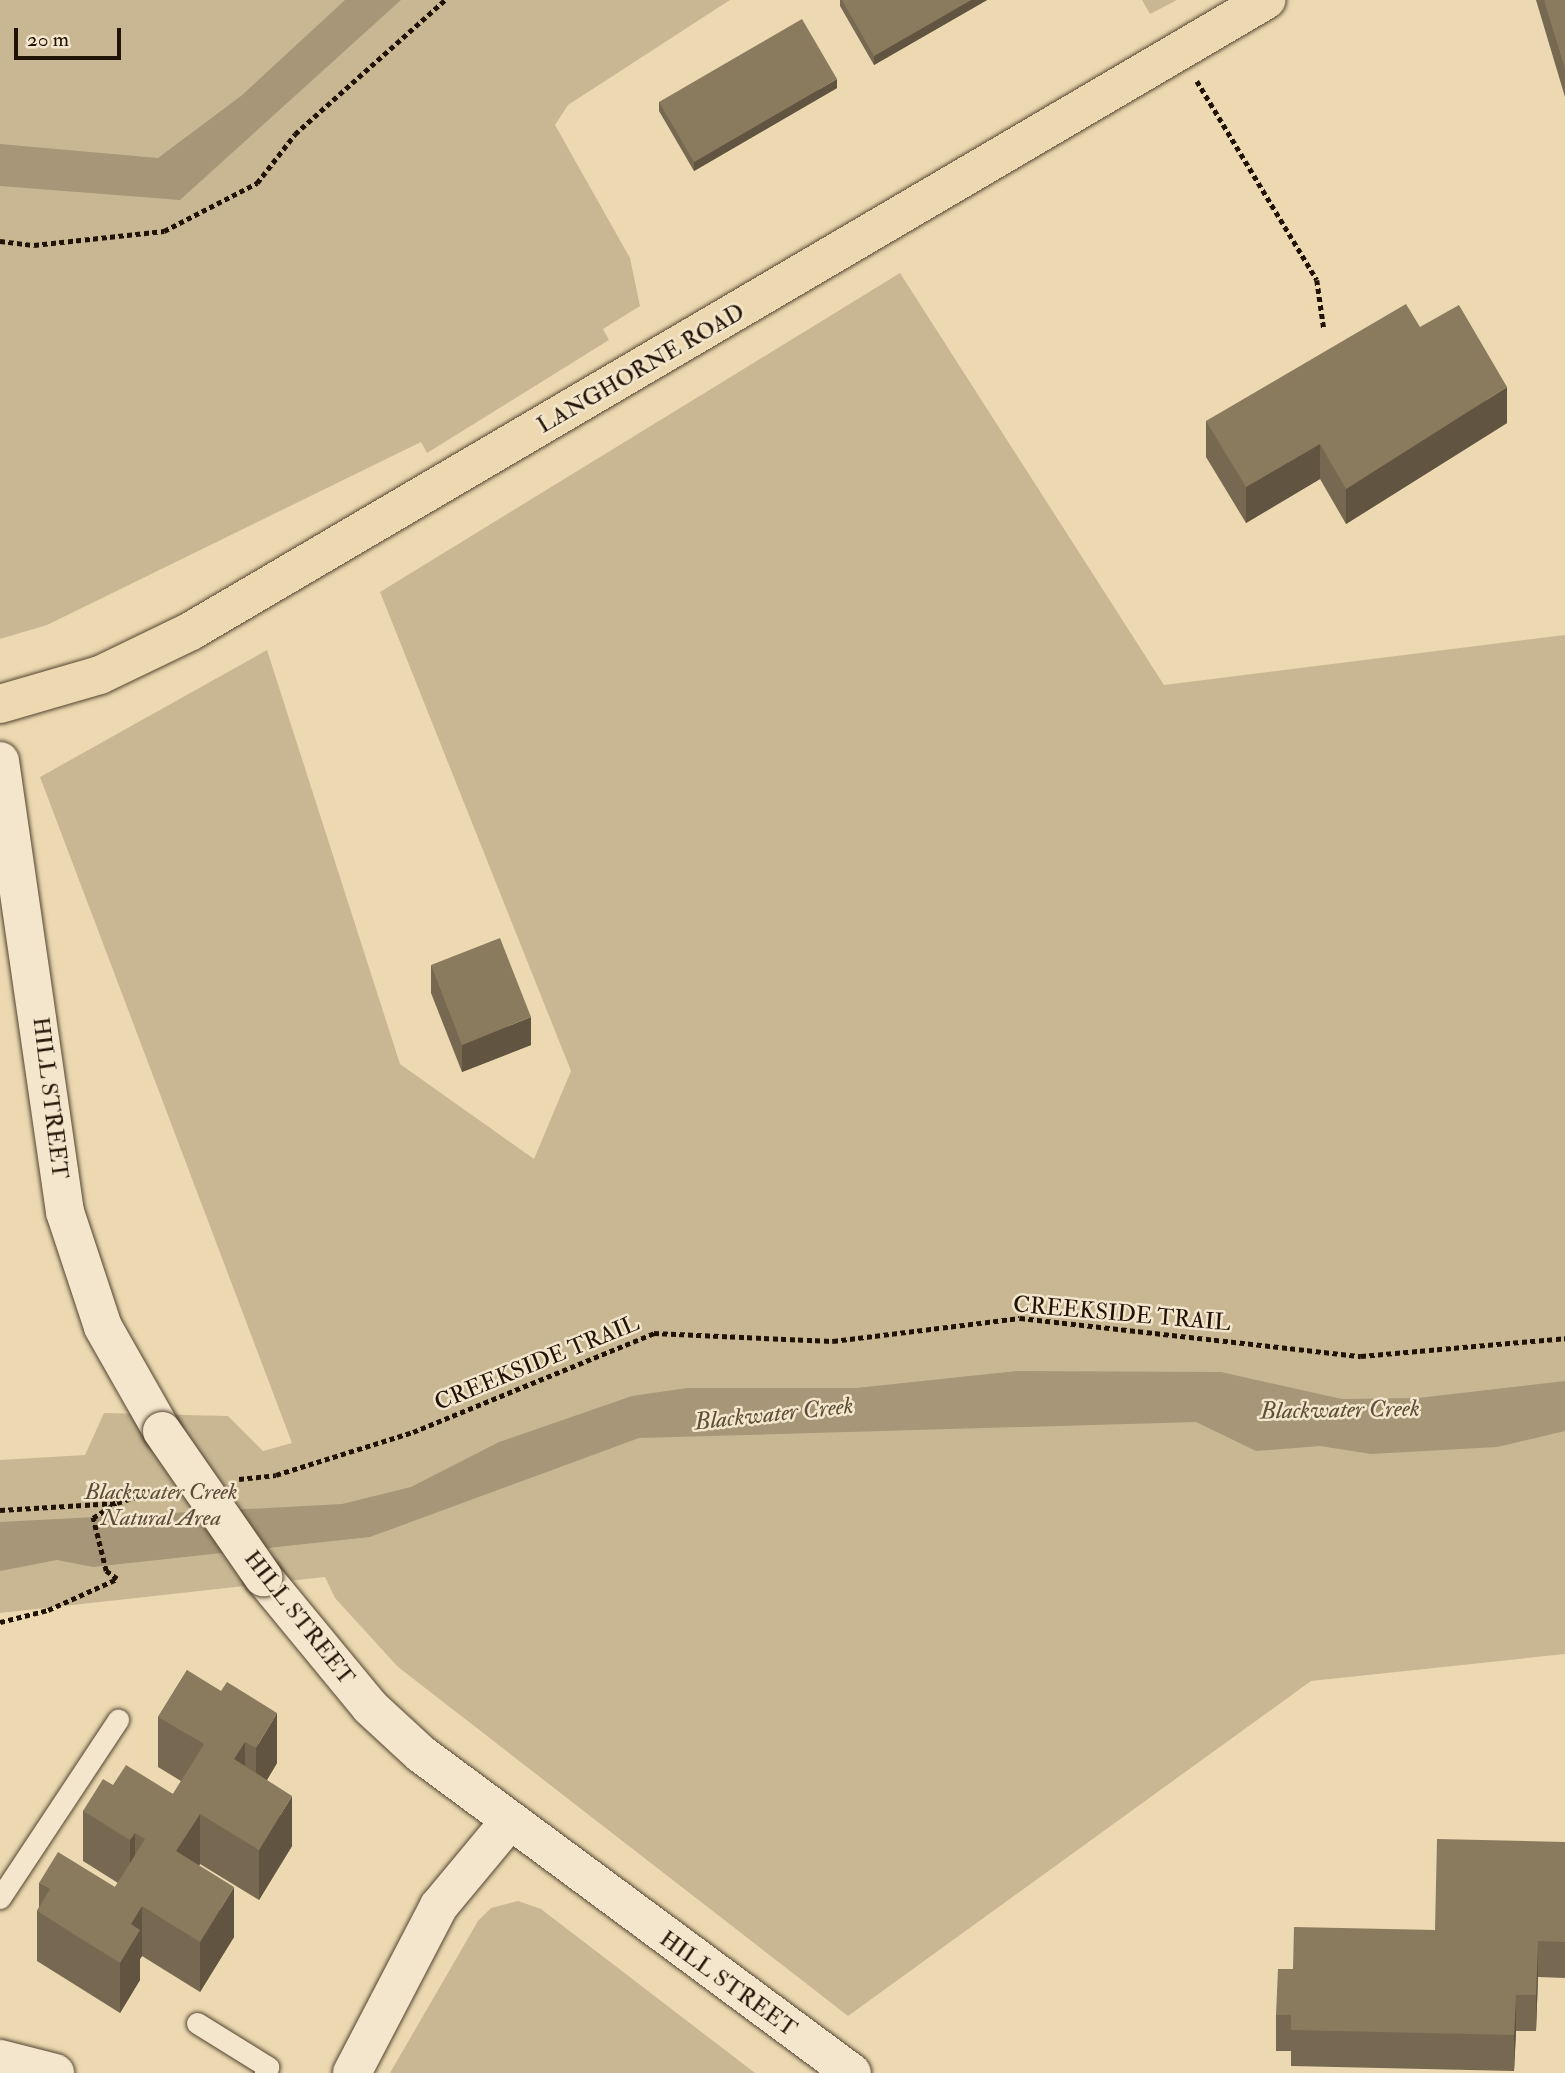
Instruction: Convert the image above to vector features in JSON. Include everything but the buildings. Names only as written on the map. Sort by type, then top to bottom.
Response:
[{"type":"main road","name":"LANGHORNE ROAD","points":[[0,704],[100,675],[191,631],[1266,0]]},
{"type":"street","name":"HILL STREET","points":[[0,761],[14,941],[69,1226],[103,1327],[162,1432],[263,1577],[370,1707],[508,1823],[852,2073]]},
{"type":"street","points":[[352,2073],[439,1906],[508,1823]]},
{"type":"street","points":[[0,2059],[55,2073]]},
{"type":"lane","points":[[0,1898],[118,1720]]},
{"type":"lane","points":[[197,2023],[268,2067],[265,2073]]},
{"type":"path","points":[[0,241],[34,245],[163,231],[257,183],[295,134],[445,0]]},
{"type":"path","points":[[1196,79],[1317,280],[1324,329]]},
{"type":"path","name":"CREEKSIDE TRAIL","points":[[235,1480],[276,1475],[413,1432],[654,1333],[833,1341],[1020,1318],[1361,1356],[1565,1338]]},
{"type":"path","points":[[0,1622],[117,1579],[106,1571],[93,1518],[117,1503],[166,1487]]},
{"type":"path","points":[[0,1510],[117,1503]]},
{"type":"green space","points":[[0,0],[730,0],[568,105],[555,125],[630,258],[640,306],[603,329],[609,340],[427,453],[421,442],[47,625],[0,639]]},
{"type":"green space","points":[[1142,0],[1177,0],[1150,14]]},
{"type":"green space","name":"Blackwater Creek Natural Area","points":[[900,273],[1164,685],[1565,635],[1565,1654],[1311,1681],[848,2016],[398,1667],[335,1598],[325,1577],[0,1613],[0,1460],[85,1455],[104,1413],[228,1416],[263,1451],[292,1443],[40,777],[267,650],[400,1064],[534,1159],[571,1071],[380,592]]},
{"type":"green space","points":[[518,1901],[541,1909],[755,2073],[390,2073],[478,1921],[491,1908]]},
{"type":"water","points":[[345,0],[401,0],[180,200],[0,186],[0,144],[158,158],[241,96]]},
{"type":"water","name":"Blackwater Creek","points":[[1017,1371],[1221,1372],[1342,1399],[1418,1398],[1565,1381],[1565,1431],[1497,1447],[1371,1454],[1320,1446],[1256,1451],[1196,1422],[639,1438],[370,1537],[93,1567],[57,1560],[0,1571],[0,1522],[342,1504],[411,1487],[499,1442],[632,1396],[687,1388],[856,1388]]}]
